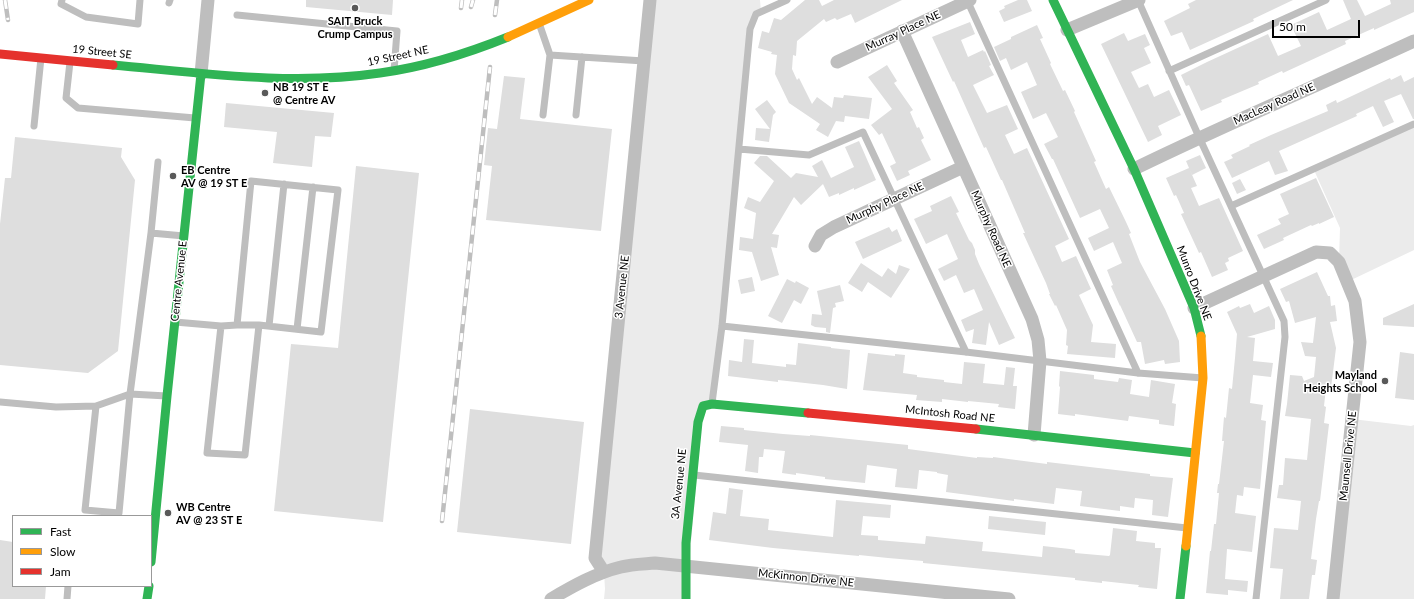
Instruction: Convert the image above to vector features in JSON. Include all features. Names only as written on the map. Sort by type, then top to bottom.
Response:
[{"type":"street","name":"Centre Avenue E","points":[[152,546],[208,0]]},
{"type":"street","name":"19 Street NE","points":[[201,74],[280,80],[318,80],[363,76],[394,71],[462,54],[506,38],[589,0]]},
{"type":"street","name":"3 Avenue NE","points":[[604,572],[595,558],[650,0]]},
{"type":"street","name":"Murray Place NE","points":[[837,62],[968,0]]},
{"type":"street","name":"Munro Drive NE","points":[[1053,0],[1134,169],[1194,308],[1201,335],[1203,378],[1180,599]]},
{"type":"street","points":[[1067,30],[1138,0]]},
{"type":"street","name":"Murphy Road NE","points":[[902,31],[1032,319],[1038,340],[1040,361],[1034,435]]},
{"type":"street","name":"MacLeay Road NE","points":[[1134,169],[1199,137],[1335,78],[1414,41]]},
{"type":"street","name":"19 Street SE","points":[[0,54],[201,74]]},
{"type":"street","name":"Murphy Place NE","points":[[815,246],[821,235],[834,227],[963,167]]},
{"type":"street","name":"Maunsell Drive NE","points":[[1194,308],[1316,252],[1330,253],[1339,262],[1355,301],[1360,342],[1333,599]]},
{"type":"street","name":"McIntosh Road NE","points":[[703,406],[712,404],[1034,435],[1195,453]]},
{"type":"street","name":"3A Avenue NE","points":[[686,599],[686,542],[698,422],[703,406]]},
{"type":"street","name":"McKinnon Drive NE","points":[[551,599],[582,581],[604,572],[622,566],[655,563],[1009,599]]},
{"type":"street","points":[[147,599],[149,587]]},
{"type":"lane","points":[[60,1],[86,17],[138,24],[140,0]]},
{"type":"lane","points":[[712,404],[722,326],[750,29],[756,14],[787,0]]},
{"type":"lane","points":[[968,0],[1138,373]]},
{"type":"lane","points":[[1138,0],[1284,321],[1285,337],[1256,599]]},
{"type":"lane","points":[[1169,71],[1326,0]]},
{"type":"lane","points":[[237,16],[397,31],[394,71]]},
{"type":"lane","points":[[539,22],[550,54],[543,115]]},
{"type":"lane","points":[[550,54],[644,61]]},
{"type":"lane","points":[[576,115],[582,57]]},
{"type":"lane","points":[[34,126],[41,58]]},
{"type":"lane","points":[[70,61],[66,98],[78,108],[196,118]]},
{"type":"lane","points":[[1231,206],[1414,124]]},
{"type":"lane","points":[[739,149],[809,155],[863,132],[966,352]]},
{"type":"lane","points":[[96,406],[85,510],[119,513],[130,394],[151,233],[158,162]]},
{"type":"lane","points":[[175,322],[221,326],[259,325],[321,332],[338,190],[251,181],[237,325]]},
{"type":"lane","points":[[269,326],[284,184]]},
{"type":"lane","points":[[297,329],[313,187]]},
{"type":"lane","points":[[151,233],[184,236]]},
{"type":"lane","points":[[221,326],[207,453],[245,455],[259,325]]},
{"type":"lane","points":[[722,326],[966,352],[1138,373],[1203,378]]},
{"type":"lane","points":[[0,402],[56,407],[96,406],[130,394],[167,396]]},
{"type":"lane","points":[[692,475],[1187,528]]},
{"type":"lane","points":[[67,599],[68,587]]},
{"type":"shaded area","points":[[650,0],[760,0],[761,12],[750,29],[712,404],[703,407],[686,599],[604,599],[604,572],[595,558]]},
{"type":"shaded area","points":[[1414,124],[1414,250],[1347,282],[1339,262],[1340,228],[1314,170]]},
{"type":"shaded area","points":[[1352,419],[1411,426],[1414,425],[1414,599],[1333,599]]},
{"type":"building","name":"SAIT Bruck Crump Campus","points":[[306,0],[393,0],[392,15],[306,7]]},
{"type":"building","points":[[805,0],[819,0],[822,6],[834,0],[902,0],[855,23],[851,14],[837,20],[835,18],[826,22],[824,19],[797,41],[796,56],[793,55],[792,69],[797,80],[799,78],[812,104],[817,97],[832,108],[834,97],[843,98],[844,95],[872,98],[869,119],[845,116],[844,122],[836,121],[828,137],[816,130],[820,124],[789,103],[775,74],[777,55],[758,48],[762,31],[769,33],[774,18],[781,20]]},
{"type":"building","points":[[1018,0],[1027,0],[1032,11],[1004,22],[999,11],[1005,8],[1004,6]]},
{"type":"building","points":[[1196,0],[1293,0],[1253,19],[1254,21],[1190,50],[1182,32],[1171,36],[1164,21],[1190,8],[1188,4]]},
{"type":"building","points":[[1343,0],[1357,0],[1365,16],[1391,4],[1390,0],[1414,0],[1414,12],[1345,41],[1346,44],[1283,73],[1282,71],[1258,82],[1259,84],[1221,100],[1222,102],[1201,111],[1189,85],[1186,86],[1181,75],[1268,34],[1278,56],[1301,46],[1291,25],[1319,12],[1327,30],[1351,19]]},
{"type":"building","points":[[970,22],[975,34],[961,40],[968,57],[983,50],[984,52],[985,51],[991,65],[989,66],[994,75],[973,85],[987,113],[1007,105],[1018,129],[1005,135],[1014,154],[1027,148],[1069,239],[1055,246],[1062,262],[1076,256],[1091,289],[1079,295],[1093,325],[1091,342],[1116,344],[1115,358],[1067,354],[1067,330],[1056,305],[1055,306],[1049,294],[1046,283],[1023,233],[1025,233],[1002,180],[986,147],[984,148],[954,81],[953,82],[932,37]]},
{"type":"building","points":[[1037,25],[1043,38],[1040,39],[1051,63],[1050,64],[1063,91],[1065,90],[1075,111],[1074,112],[1096,161],[1094,162],[1106,189],[1109,187],[1126,222],[1140,262],[1165,309],[1179,341],[1180,362],[1165,364],[1164,360],[1145,364],[1141,342],[1137,342],[1111,286],[1113,285],[1107,270],[1122,263],[1113,242],[1094,251],[1088,238],[1109,228],[1100,209],[1080,218],[1053,159],[1044,144],[1058,137],[1046,113],[1033,119],[1021,92],[1037,85],[1027,62],[1011,70],[1006,58],[1000,61],[994,47]]},
{"type":"building","points":[[1124,33],[1128,41],[1145,34],[1150,45],[1144,48],[1151,63],[1131,72],[1139,88],[1148,84],[1154,97],[1169,90],[1181,115],[1158,126],[1162,135],[1148,142],[1101,44]]},
{"type":"building","points":[[887,65],[897,81],[894,83],[913,110],[910,112],[917,128],[919,127],[924,138],[921,140],[931,160],[908,171],[910,175],[897,181],[890,166],[896,163],[882,133],[879,135],[871,125],[892,109],[868,77]]},
{"type":"building","points":[[1401,75],[1404,82],[1414,77],[1414,119],[1401,94],[1384,101],[1394,122],[1383,127],[1373,106],[1356,114],[1357,116],[1279,151],[1288,171],[1275,175],[1269,161],[1232,178],[1224,162],[1233,158],[1231,155],[1271,135],[1328,111],[1326,105],[1336,100],[1337,103],[1390,78],[1391,80]]},
{"type":"building","points":[[504,76],[525,78],[520,119],[612,129],[601,231],[486,220],[492,166],[484,165],[488,128],[497,129]]},
{"type":"building","points":[[767,100],[776,112],[773,115],[769,142],[755,140],[756,128],[770,129],[755,109]]},
{"type":"building","points":[[226,103],[334,113],[331,137],[315,136],[312,167],[273,163],[277,132],[224,127]]},
{"type":"building","points":[[15,137],[122,148],[121,157],[135,180],[118,351],[88,373],[0,365],[0,224],[5,178],[11,178]]},
{"type":"building","points":[[859,141],[876,180],[854,190],[854,188],[839,195],[839,193],[829,197],[823,184],[801,205],[794,197],[772,234],[779,235],[777,248],[771,247],[779,275],[761,281],[752,252],[739,250],[740,237],[753,239],[756,213],[744,208],[748,197],[760,202],[774,181],[754,163],[760,156],[767,156],[791,178],[796,173],[818,177],[812,166],[822,160],[831,178],[854,167],[845,147]]},
{"type":"building","points":[[1200,155],[1206,168],[1192,175],[1186,161]]},
{"type":"building","points":[[356,166],[419,173],[383,522],[274,511],[291,344],[338,348]]},
{"type":"building","points":[[1189,168],[1197,186],[1191,188],[1199,206],[1219,198],[1243,251],[1228,258],[1229,261],[1225,263],[1228,270],[1212,277],[1181,214],[1184,213],[1176,195],[1174,196],[1166,178]]},
{"type":"building","points":[[1316,178],[1334,217],[1319,224],[1311,225],[1264,249],[1257,235],[1281,224],[1278,219],[1289,214],[1280,194]]},
{"type":"building","points":[[1240,179],[1246,190],[1237,194],[1232,183]]},
{"type":"building","points":[[951,196],[959,212],[956,213],[969,240],[972,243],[979,264],[1015,338],[999,345],[989,322],[986,345],[972,343],[974,329],[966,332],[961,320],[983,310],[974,289],[964,293],[956,275],[944,281],[938,269],[958,259],[947,234],[926,244],[914,219],[932,211],[930,206]]},
{"type":"building","points":[[889,227],[892,232],[897,229],[902,241],[863,259],[855,242]]},
{"type":"building","points":[[861,263],[882,277],[888,268],[896,274],[899,265],[910,269],[891,298],[868,282],[862,292],[848,283]]},
{"type":"building","points":[[1317,272],[1328,296],[1330,296],[1331,306],[1335,305],[1337,321],[1330,322],[1336,348],[1331,388],[1326,388],[1324,406],[1326,407],[1324,423],[1329,424],[1320,501],[1311,559],[1317,560],[1315,575],[1312,575],[1309,599],[1280,599],[1283,569],[1270,568],[1274,528],[1298,530],[1301,501],[1277,498],[1279,485],[1283,485],[1285,458],[1307,460],[1311,419],[1285,416],[1290,375],[1302,376],[1304,381],[1314,377],[1316,357],[1305,356],[1301,342],[1313,343],[1316,317],[1295,323],[1289,301],[1286,302],[1280,289]]},
{"type":"building","points":[[752,277],[755,291],[741,294],[738,280]]},
{"type":"building","points":[[787,279],[795,283],[796,281],[809,288],[801,304],[794,300],[782,323],[768,316]]},
{"type":"building","points":[[840,285],[844,301],[835,303],[836,307],[833,308],[830,333],[826,332],[826,328],[811,325],[812,314],[822,315],[817,291]]},
{"type":"building","points":[[1250,304],[1254,313],[1269,306],[1275,320],[1275,329],[1247,337],[1255,338],[1253,361],[1273,363],[1271,377],[1253,375],[1250,403],[1263,405],[1261,420],[1266,421],[1260,489],[1244,487],[1243,496],[1237,495],[1235,513],[1256,516],[1252,552],[1227,549],[1225,579],[1248,581],[1247,592],[1228,590],[1228,595],[1206,593],[1210,551],[1214,524],[1216,524],[1219,493],[1217,493],[1224,441],[1222,441],[1224,417],[1226,418],[1229,388],[1232,389],[1237,334],[1227,312],[1239,306],[1240,308]]},
{"type":"building","points":[[1414,304],[1414,327],[1383,325],[1383,318]]},
{"type":"building","points":[[744,339],[754,340],[752,363],[786,367],[786,364],[796,365],[798,343],[850,350],[847,389],[778,380],[778,382],[728,376],[729,360],[742,362]]},
{"type":"building","points":[[1400,352],[1414,354],[1414,400],[1395,398]]},
{"type":"building","points":[[868,353],[895,356],[895,354],[905,355],[903,373],[917,375],[917,377],[962,384],[964,362],[985,364],[983,383],[1004,385],[1006,367],[1015,368],[1013,386],[1017,386],[1015,409],[998,407],[999,404],[968,401],[942,399],[942,402],[916,400],[917,395],[863,390]]},
{"type":"building","points":[[1060,371],[1094,375],[1094,379],[1118,382],[1119,378],[1132,380],[1130,394],[1149,397],[1151,380],[1175,384],[1172,403],[1176,404],[1174,426],[1159,424],[1159,420],[1129,416],[1128,421],[1075,414],[1075,416],[1058,414]]},
{"type":"building","points":[[470,409],[584,422],[571,544],[457,532]]},
{"type":"building","points":[[721,426],[783,434],[810,435],[908,445],[908,449],[977,458],[993,457],[1047,464],[1047,462],[1173,478],[1168,517],[1152,515],[1153,500],[1135,498],[1134,508],[1120,506],[1120,511],[1080,506],[1082,491],[1056,488],[1054,504],[1014,499],[1014,501],[946,492],[948,475],[937,472],[919,470],[917,489],[895,487],[897,469],[867,465],[865,483],[825,479],[825,477],[796,473],[796,475],[782,473],[785,451],[764,449],[763,457],[759,457],[758,473],[745,471],[748,445],[719,442]]},
{"type":"building","points":[[729,488],[743,490],[740,516],[769,519],[768,530],[833,537],[836,500],[891,505],[890,518],[863,516],[861,535],[878,536],[878,540],[925,544],[926,536],[983,542],[982,551],[1042,557],[1043,546],[1075,550],[1075,553],[1109,556],[1113,528],[1137,531],[1136,541],[1155,543],[1155,548],[1161,548],[1157,589],[1138,587],[1139,585],[1102,581],[1102,583],[1075,580],[1075,578],[923,563],[923,561],[773,548],[709,540],[713,512],[726,514]]},
{"type":"building","points":[[989,516],[1046,522],[1045,535],[988,529]]},
{"type":"building","points":[[0,540],[12,542],[12,587],[46,587],[45,599],[0,599]]},
{"type":"railway","points":[[5,0],[8,20]]},
{"type":"railway","points":[[461,8],[462,0]]},
{"type":"railway","points":[[471,7],[473,0]]},
{"type":"railway","points":[[495,15],[497,0]]},
{"type":"railway","points":[[442,521],[490,67]]},
{"type":"traffic: fast","points":[[1053,0],[1134,169],[1194,308],[1201,336]]},
{"type":"traffic: fast","points":[[113,65],[246,77],[347,77],[413,67],[461,54],[508,37]]},
{"type":"traffic: fast","points":[[152,552],[201,74]]},
{"type":"traffic: fast","points":[[686,599],[686,543],[698,422],[703,406],[712,404],[808,413]]},
{"type":"traffic: fast","points":[[976,429],[1195,453]]},
{"type":"traffic: fast","points":[[1180,599],[1186,546]]},
{"type":"traffic: fast","points":[[147,599],[149,587]]},
{"type":"traffic: slow","points":[[508,37],[589,0]]},
{"type":"traffic: slow","points":[[1186,546],[1203,378],[1201,336]]},
{"type":"traffic: jam","points":[[0,54],[113,65]]},
{"type":"traffic: jam","points":[[808,413],[976,429]]},
{"type":"place","name":"SAIT Bruck Crump Campus","points":[[355,8]]},
{"type":"place","name":"NB 19 ST E @ Centre AV","points":[[265,93]]},
{"type":"place","name":"EB Centre AV @ 19 ST E","points":[[173,176]]},
{"type":"place","name":"Mayland Heights School","points":[[1385,381]]},
{"type":"place","name":"WB Centre AV @ 23 ST E","points":[[168,513]]}]
